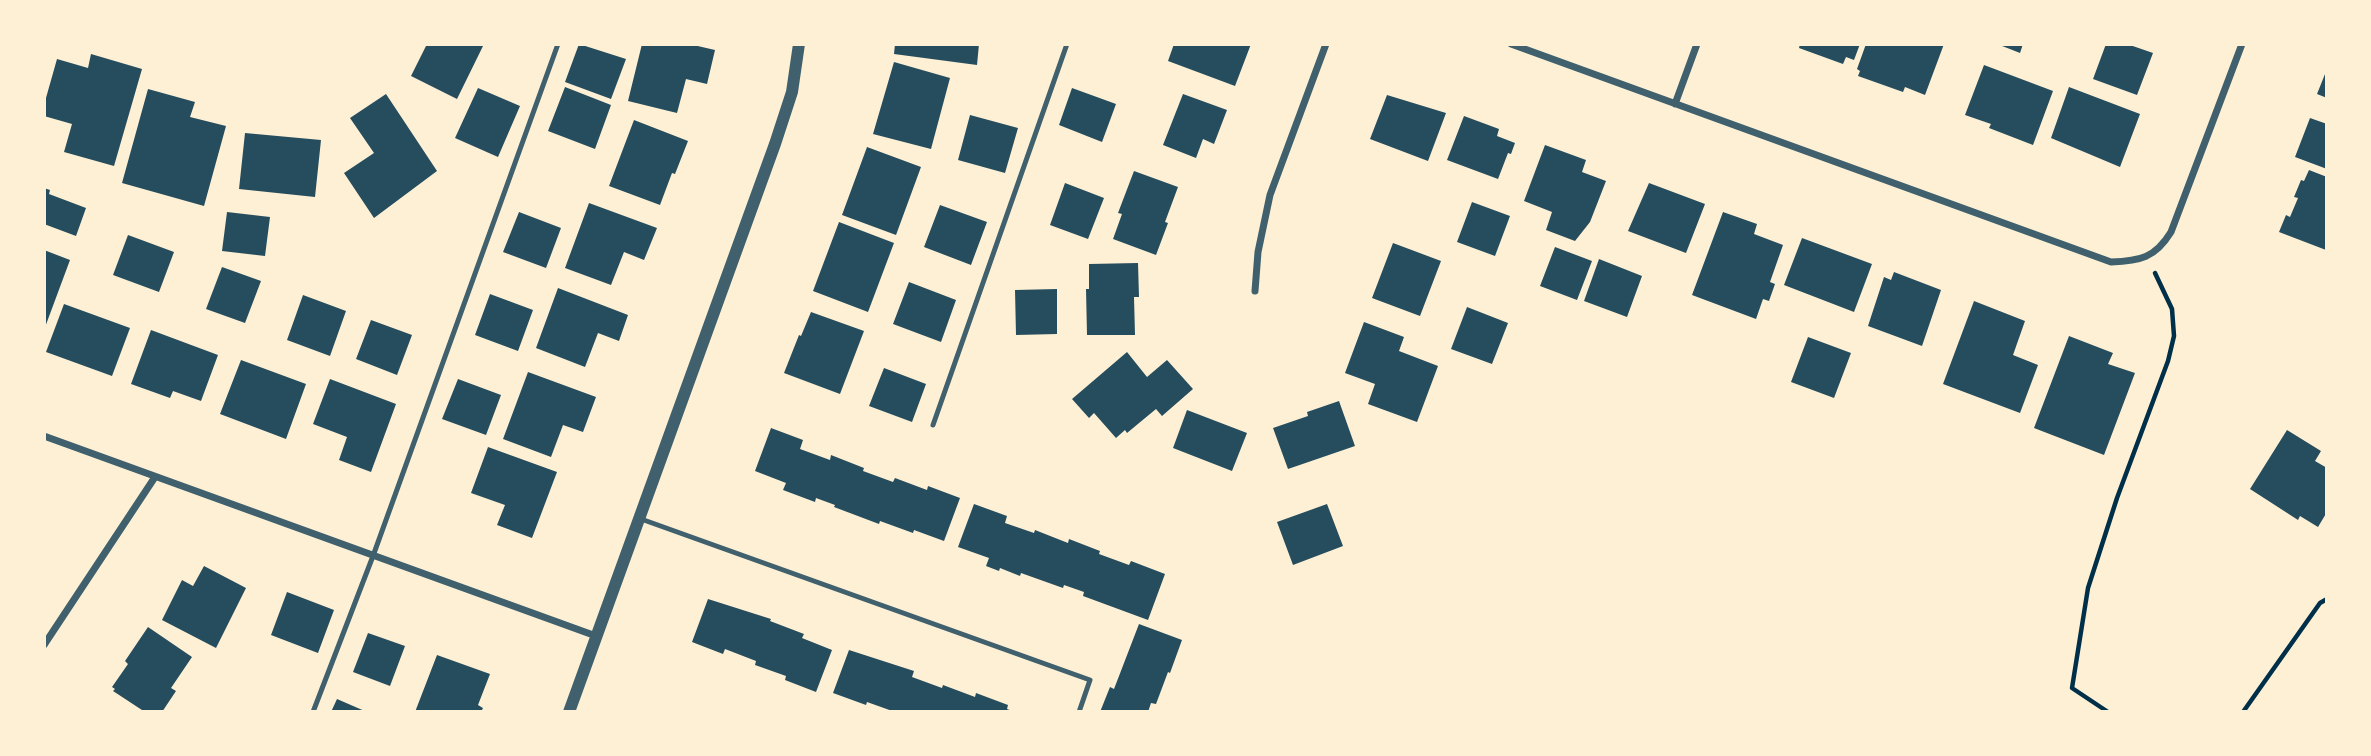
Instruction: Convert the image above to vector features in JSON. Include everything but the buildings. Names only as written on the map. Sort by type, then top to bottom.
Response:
[{"type":"street","points":[[569,712],[775,144],[792,92],[799,44]]},
{"type":"street","points":[[1255,291],[1258,252],[1270,195],[1326,44]]},
{"type":"street","points":[[1511,44],[2111,262],[2147,257],[2162,246],[2179,216],[2242,44]]},
{"type":"street","points":[[1675,104],[1697,44]]},
{"type":"street","points":[[44,436],[596,636]]},
{"type":"street","points":[[44,645],[155,477]]},
{"type":"lane","points":[[313,712],[373,556],[558,44]]},
{"type":"lane","points":[[933,425],[1067,44]]},
{"type":"lane","points":[[638,518],[1090,680],[1079,712]]},
{"type":"path","points":[[2108,712],[2072,688],[2088,588],[2117,498],[2168,361],[2174,336],[2172,309],[2147,257]]},
{"type":"path","points":[[2243,712],[2320,603],[2327,599]]}]
